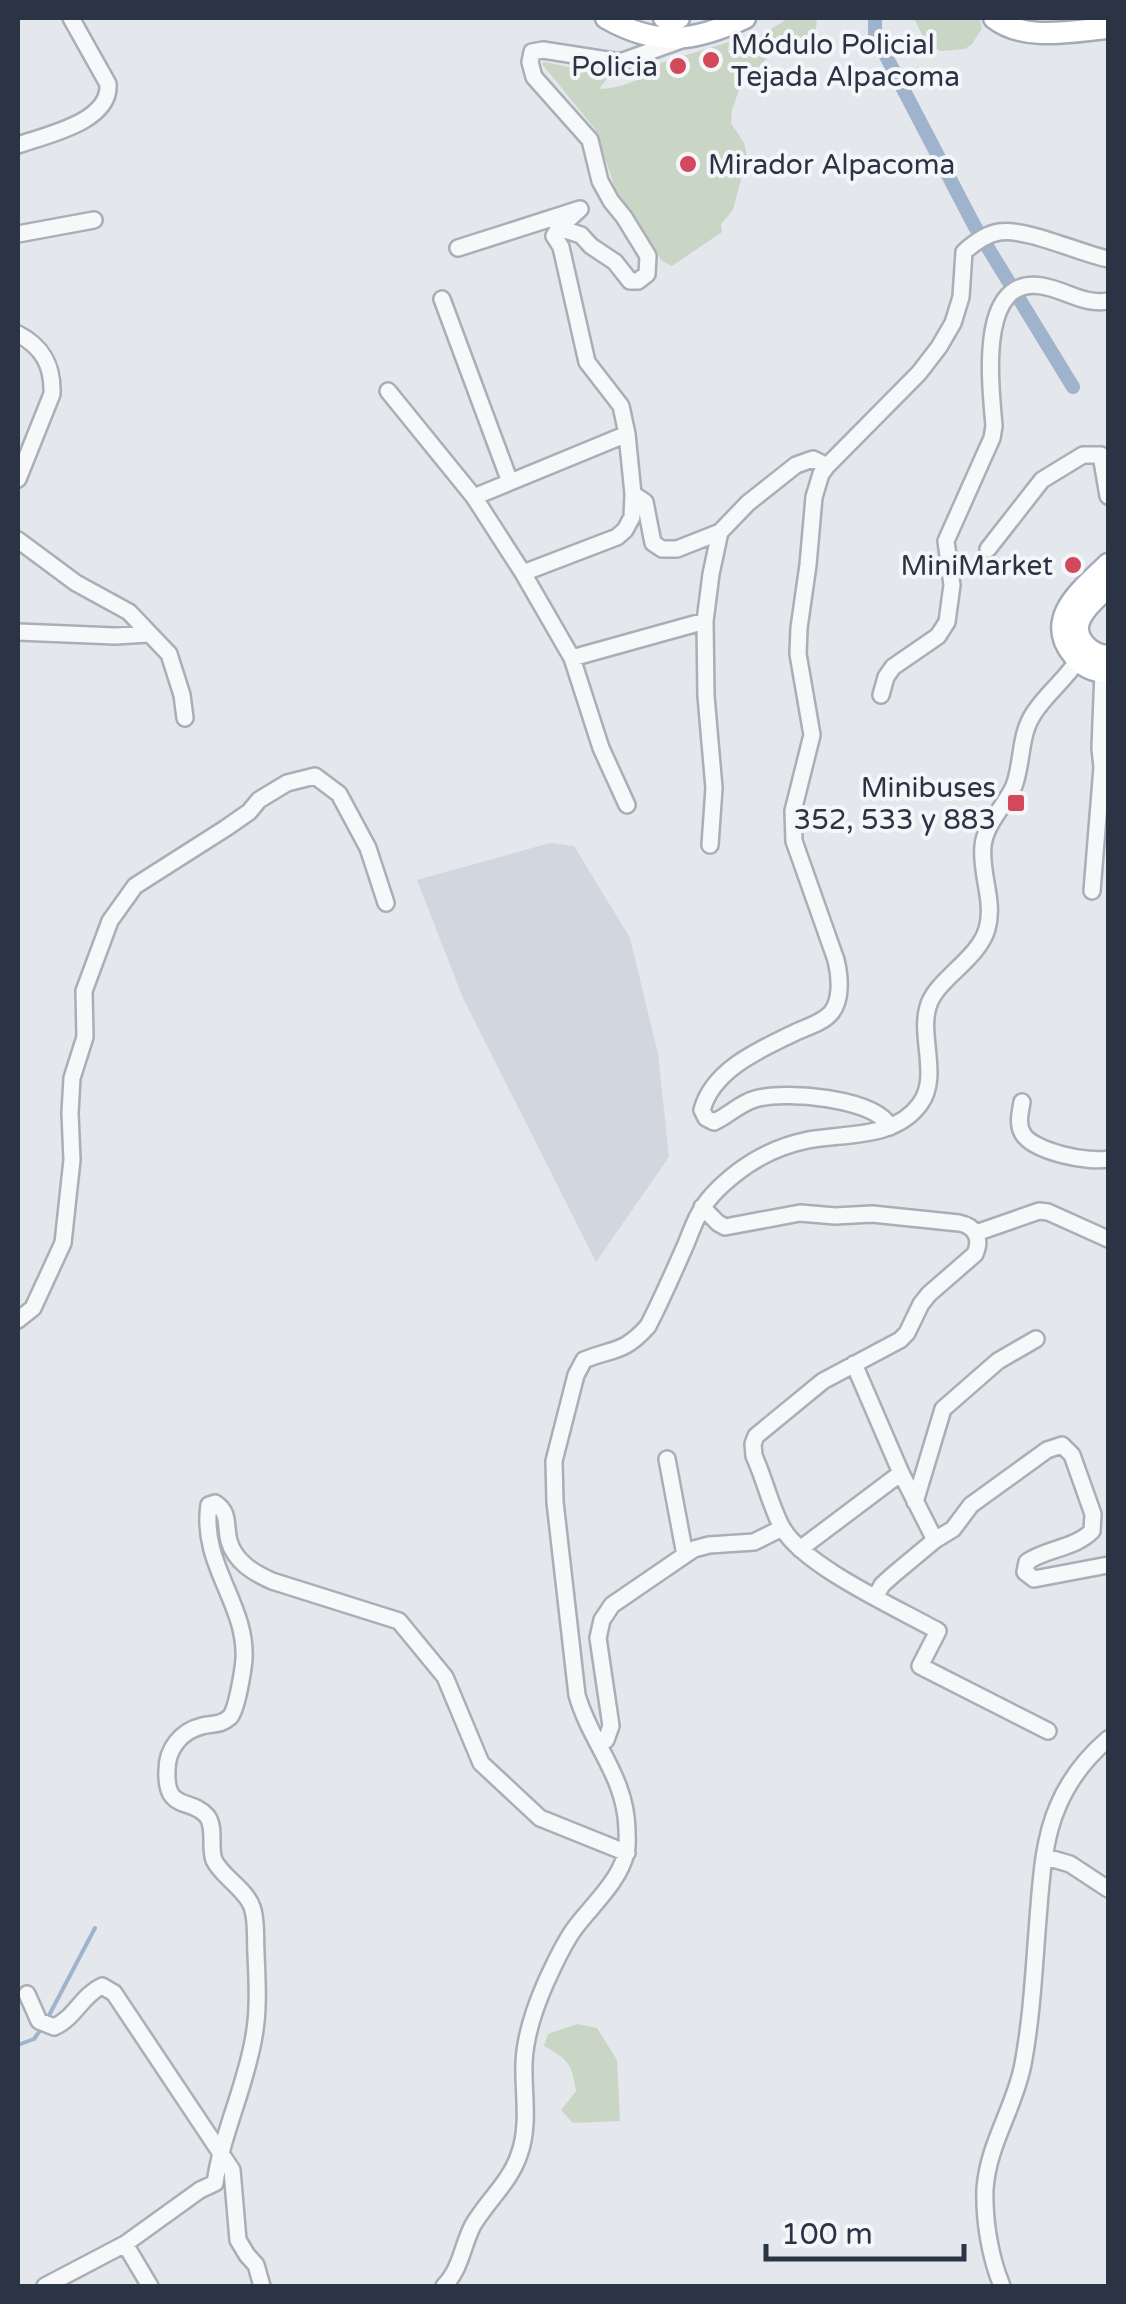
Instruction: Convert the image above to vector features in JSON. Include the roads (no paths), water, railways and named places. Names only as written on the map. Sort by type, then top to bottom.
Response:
[{"type":"main road","points":[[606,18],[637,32],[686,39],[739,19]]},
{"type":"main road","points":[[664,18],[681,18]]},
{"type":"main road","points":[[994,18],[1028,33],[1108,28],[1107,18]]},
{"type":"main road","points":[[1024,18],[1073,18]]},
{"type":"main road","points":[[1083,655],[1066,645],[1064,614],[1108,564]]},
{"type":"main road","points":[[1107,667],[1086,667],[1078,622],[1108,587]]},
{"type":"street","points":[[18,145],[79,123],[104,104],[108,84],[71,18]]},
{"type":"street","points":[[559,228],[581,235],[590,246],[616,262],[630,281],[638,281],[647,274],[648,256],[600,181],[590,140],[534,77],[532,52],[543,50],[620,62],[686,39],[681,18]]},
{"type":"street","points":[[458,248],[580,209],[554,236],[561,246],[587,362],[621,406],[627,434],[634,494],[632,517],[625,530],[617,537],[523,573]]},
{"type":"street","points":[[18,234],[94,220]]},
{"type":"street","points":[[890,1127],[886,1118],[874,1110],[794,1095],[758,1098],[714,1122],[702,1110],[707,1095],[726,1073],[768,1045],[824,1020],[836,1002],[840,977],[836,960],[794,841],[794,811],[812,736],[798,654],[814,496],[827,466],[919,374],[939,347],[961,298],[964,252],[997,232],[1026,234],[1108,259]]},
{"type":"street","points":[[881,694],[893,667],[938,636],[946,622],[952,585],[946,542],[992,438],[991,347],[1000,305],[1015,290],[1030,284],[1082,301],[1108,301]]},
{"type":"street","points":[[442,299],[510,482]]},
{"type":"street","points":[[18,334],[38,347],[52,379],[52,394],[18,474]]},
{"type":"street","points":[[388,391],[474,497],[572,658],[601,748],[627,806]]},
{"type":"street","points":[[474,497],[627,434]]},
{"type":"street","points":[[988,550],[1042,480],[1083,455],[1101,455],[1108,496]]},
{"type":"street","points":[[634,494],[645,502],[653,543],[662,549],[677,549],[720,532],[796,464],[813,460],[827,466]]},
{"type":"street","points":[[710,845],[714,788],[706,696],[706,621],[710,574],[720,532]]},
{"type":"street","points":[[18,540],[76,583],[129,612],[169,654],[185,718]]},
{"type":"street","points":[[572,658],[706,621]]},
{"type":"street","points":[[18,632],[150,634]]},
{"type":"street","points":[[444,2286],[460,2262],[474,2224],[519,2156],[525,2130],[524,2060],[531,2022],[546,1982],[572,1932],[610,1886],[626,1853],[622,1794],[577,1695],[556,1502],[554,1461],[580,1366],[589,1358],[625,1348],[648,1326],[702,1207],[739,1171],[756,1159],[806,1141],[890,1127],[903,1121],[924,1099],[928,1007],[983,939],[988,927],[983,858],[986,833],[1013,787],[1023,735],[1033,713],[1083,655]]},
{"type":"street","points":[[1092,891],[1107,667]]},
{"type":"street","points":[[18,1320],[33,1308],[63,1242],[72,1160],[72,1078],[86,1037],[84,991],[110,922],[136,886],[238,820],[259,800],[287,783],[315,776],[339,794],[368,848],[386,903]]},
{"type":"street","points":[[1022,1102],[1019,1122],[1028,1141],[1082,1159],[1108,1159]]},
{"type":"street","points":[[702,1207],[724,1226],[800,1213],[872,1214],[959,1223],[969,1225],[976,1233],[978,1246],[974,1254],[920,1304],[907,1333],[823,1382],[756,1436],[754,1456],[782,1528],[800,1549],[821,1565],[938,1631],[920,1666],[1048,1730]]},
{"type":"street","points":[[976,1233],[1039,1211],[1108,1239]]},
{"type":"street","points":[[915,1502],[943,1410],[998,1362],[1036,1339]]},
{"type":"street","points":[[854,1364],[934,1540]]},
{"type":"street","points":[[876,1596],[882,1585],[934,1540],[953,1529],[971,1505],[1047,1450],[1062,1445],[1072,1455],[1088,1499],[1093,1514],[1092,1530],[1075,1544],[1036,1556],[1027,1562],[1025,1572],[1034,1579],[1108,1565]]},
{"type":"street","points":[[667,1460],[684,1555]]},
{"type":"street","points":[[800,1549],[901,1474]]},
{"type":"street","points":[[45,2286],[125,2244],[215,2182],[220,2151],[233,2119],[254,2035],[257,1980],[252,1908],[238,1886],[214,1862],[210,1820],[203,1812],[172,1796],[166,1766],[174,1744],[186,1732],[219,1724],[232,1716],[244,1658],[236,1611],[210,1550],[210,1506],[216,1503],[222,1507],[229,1543],[254,1574],[399,1621],[445,1677],[481,1763],[540,1818],[626,1853]]},
{"type":"street","points":[[600,1744],[606,1740],[611,1726],[598,1638],[602,1620],[612,1605],[694,1549],[754,1542],[782,1528]]},
{"type":"street","points":[[1002,2286],[989,2238],[986,2186],[994,2145],[1022,2071],[1046,1857],[1057,1808],[1080,1768],[1108,1739]]},
{"type":"street","points":[[1046,1857],[1070,1864],[1108,1889]]},
{"type":"street","points":[[28,1994],[39,2021],[54,2026],[65,2022],[93,1990],[102,1986],[114,1994],[232,2170],[238,2240],[256,2265],[262,2286]]},
{"type":"street","points":[[125,2244],[150,2286]]},
{"type":"waterway","points":[[875,18],[875,35],[974,225],[1073,387]]},
{"type":"waterway","points":[[46,2021],[95,1928]]},
{"type":"waterway","points":[[18,2045],[34,2039],[41,2029]]},
{"type":"place","name":"Módulo Policial Tejada Alpacoma","points":[[711,60]]},
{"type":"place","name":"Policia","points":[[678,66]]},
{"type":"place","name":"Mirador Alpacoma","points":[[688,164]]},
{"type":"place","name":"MiniMarket","points":[[1073,565]]},
{"type":"place","name":"Minibuses 352, 533 y 883","points":[[1016,803]]}]
